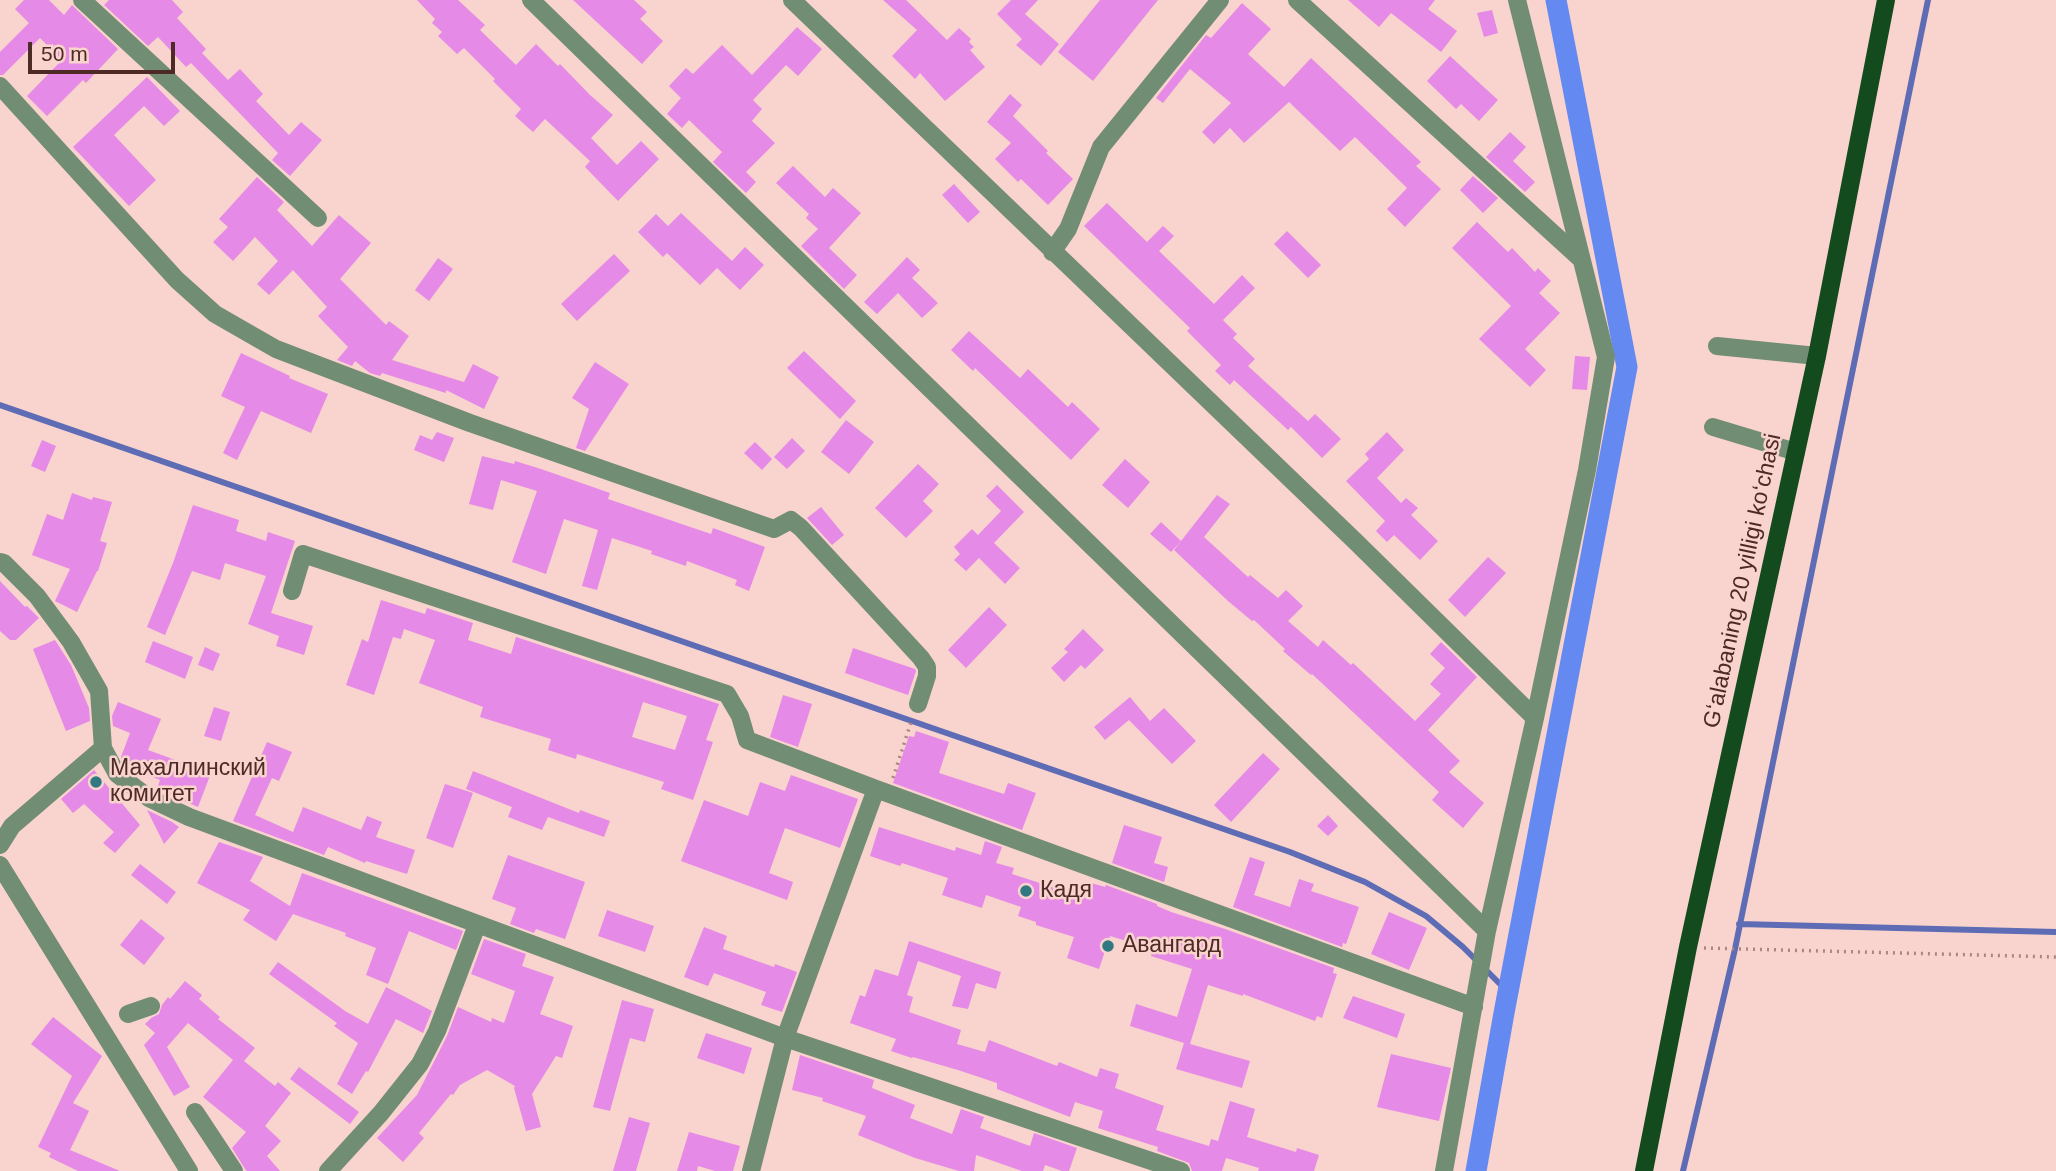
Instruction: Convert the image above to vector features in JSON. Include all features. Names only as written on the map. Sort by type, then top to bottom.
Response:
[{"type":"main road","name":"Gʻalabaning 20 yilligi koʻchasi","points":[[1644,1171],[1688,947],[1817,356],[1885,0]]},
{"type":"street","points":[[82,0],[318,218]]},
{"type":"street","points":[[531,0],[1487,930]]},
{"type":"street","points":[[792,0],[1535,718]]},
{"type":"street","points":[[1052,251],[1068,229],[1101,147],[1220,0]]},
{"type":"street","points":[[1297,0],[1581,259]]},
{"type":"street","points":[[1444,1171],[1487,930],[1587,470],[1606,357],[1517,0]]},
{"type":"street","points":[[0,86],[177,281],[215,314],[276,349],[470,423],[774,529],[792,520],[921,658],[927,667],[927,676],[918,704]]},
{"type":"street","points":[[1717,346],[1817,356]]},
{"type":"street","points":[[1713,427],[1796,452]]},
{"type":"street","points":[[292,590],[303,554],[727,694],[740,716],[747,740],[1474,1007]]},
{"type":"street","points":[[0,562],[37,596],[71,642],[99,691],[103,748],[117,774],[149,798],[189,817],[785,1038],[1181,1171]]},
{"type":"street","points":[[0,845],[12,827],[103,748]]},
{"type":"street","points":[[751,1171],[785,1038],[876,789]]},
{"type":"street","points":[[0,865],[106,1030],[189,1171]]},
{"type":"street","points":[[328,1171],[381,1113],[420,1064],[437,1031],[477,925]]},
{"type":"street","points":[[128,1014],[152,1006]]},
{"type":"street","points":[[195,1112],[234,1171]]},
{"type":"path","points":[[876,789],[891,784],[909,728]]},
{"type":"path","points":[[1688,947],[2056,957]]},
{"type":"building","points":[[24,0],[49,0],[64,15],[72,5],[118,49],[86,83],[83,80],[47,116],[27,96],[62,60],[40,38],[0,75],[0,52],[29,23],[15,9]]},
{"type":"building","points":[[109,0],[172,0],[183,12],[177,18],[206,49],[202,53],[228,80],[240,69],[263,94],[256,101],[289,135],[301,122],[322,140],[290,176],[272,160],[278,153],[191,63],[186,67],[158,37],[148,46],[104,5]]},
{"type":"building","points":[[417,0],[458,0],[485,25],[480,30],[516,65],[536,44],[613,115],[591,138],[617,165],[641,141],[659,159],[618,201],[585,167],[590,161],[545,119],[533,132],[515,116],[521,109],[464,48],[457,54],[438,36],[442,32],[432,23],[435,19]]},
{"type":"building","points":[[573,0],[634,0],[647,12],[640,19],[663,41],[642,64]]},
{"type":"building","points":[[883,0],[906,0],[947,40],[959,28],[971,39],[969,42],[974,47],[970,50],[985,67],[945,101],[920,73],[915,79],[892,56],[917,30]]},
{"type":"building","points":[[1011,0],[1038,0],[1025,14],[1059,44],[1041,66],[1016,45],[1022,39],[997,14]]},
{"type":"building","points":[[1100,0],[1158,0],[1093,81],[1058,52]]},
{"type":"building","points":[[1348,0],[1435,0],[1428,9],[1457,31],[1441,52],[1391,13],[1379,27]]},
{"type":"building","points":[[1242,3],[1271,29],[1248,54],[1284,87],[1311,58],[1421,162],[1416,166],[1441,189],[1405,227],[1387,209],[1407,188],[1355,137],[1340,151],[1289,102],[1244,143],[1230,128],[1214,144],[1202,132],[1231,103],[1190,69],[1163,103],[1156,98],[1206,35],[1211,38]]},
{"type":"building","points":[[1492,10],[1498,33],[1484,37],[1477,13]]},
{"type":"building","points":[[797,27],[822,49],[798,76],[786,65],[753,100],[762,109],[752,121],[775,143],[746,172],[756,182],[746,193],[713,162],[722,152],[689,120],[682,128],[667,114],[681,98],[669,86],[686,68],[693,74],[722,45],[752,75]]},
{"type":"building","points":[[1450,56],[1498,100],[1479,121],[1461,104],[1456,109],[1427,81]]},
{"type":"building","points":[[147,77],[180,111],[164,126],[144,106],[114,135],[156,180],[129,206],[73,147]]},
{"type":"building","points":[[1010,94],[1022,105],[1013,116],[1073,179],[1048,205],[1021,179],[1018,182],[995,159],[1011,143],[987,122]]},
{"type":"building","points":[[1510,132],[1526,147],[1513,161],[1535,182],[1525,192],[1486,157]]},
{"type":"building","points":[[793,166],[825,197],[833,188],[861,213],[829,248],[857,275],[844,289],[801,246],[818,229],[806,218],[809,214],[776,183]]},
{"type":"building","points":[[1473,176],[1498,198],[1483,213],[1460,190]]},
{"type":"building","points":[[257,177],[284,202],[277,210],[312,246],[339,215],[371,243],[340,279],[386,325],[389,321],[409,336],[392,360],[464,382],[473,364],[499,377],[484,409],[446,390],[446,393],[382,373],[380,376],[370,373],[355,361],[352,366],[337,360],[348,347],[318,316],[327,307],[293,270],[269,295],[257,284],[278,261],[255,237],[233,261],[213,242],[228,227],[219,219]]},
{"type":"building","points":[[954,184],[980,212],[968,223],[942,195]]},
{"type":"building","points":[[1107,203],[1147,242],[1163,226],[1174,236],[1159,251],[1214,304],[1242,275],[1255,288],[1223,320],[1237,334],[1233,338],[1255,359],[1248,366],[1308,421],[1315,414],[1341,439],[1322,458],[1291,427],[1288,430],[1234,380],[1230,385],[1215,371],[1221,365],[1187,331],[1190,328],[1084,226]]},
{"type":"building","points":[[681,213],[732,261],[745,247],[764,265],[740,290],[717,268],[700,285],[667,253],[663,257],[638,232],[656,214],[668,226]]},
{"type":"building","points":[[1477,222],[1508,252],[1512,248],[1535,272],[1538,268],[1551,281],[1539,293],[1560,313],[1525,349],[1546,370],[1530,387],[1479,339],[1511,306],[1452,248]]},
{"type":"building","points":[[1287,231],[1321,265],[1308,278],[1274,244]]},
{"type":"building","points":[[614,254],[630,271],[577,321],[561,304]]},
{"type":"building","points":[[907,257],[920,270],[912,278],[938,303],[922,318],[898,293],[877,314],[864,302]]},
{"type":"building","points":[[438,258],[453,269],[429,301],[415,290]]},
{"type":"building","points":[[969,331],[1020,378],[1028,369],[1068,407],[1072,402],[1100,429],[1071,460],[975,368],[973,371],[951,350]]},
{"type":"building","points":[[804,351],[856,401],[840,419],[787,368]]},
{"type":"building","points":[[241,353],[290,376],[289,378],[328,394],[311,433],[261,411],[237,460],[223,453],[245,407],[221,396]]},
{"type":"building","points":[[1575,356],[1590,357],[1587,390],[1572,389]]},
{"type":"building","points":[[595,362],[629,384],[585,451],[576,448],[589,409],[572,398]]},
{"type":"building","points":[[846,420],[874,442],[849,474],[821,452]]},
{"type":"building","points":[[437,432],[454,438],[444,462],[414,450],[420,435],[432,440]]},
{"type":"building","points":[[1387,432],[1404,450],[1377,478],[1401,503],[1406,498],[1418,508],[1411,515],[1438,541],[1420,560],[1394,535],[1387,542],[1376,531],[1385,521],[1346,481],[1369,459],[1365,454]]},
{"type":"building","points":[[792,438],[805,451],[787,469],[774,457]]},
{"type":"building","points":[[42,440],[56,446],[45,472],[31,466]]},
{"type":"building","points":[[755,442],[772,459],[762,470],[744,453]]},
{"type":"building","points":[[482,456],[514,464],[515,461],[541,469],[610,493],[608,499],[711,534],[713,528],[765,547],[749,591],[735,585],[737,580],[687,561],[686,566],[612,538],[597,590],[582,586],[598,530],[564,519],[546,574],[512,562],[537,491],[501,480],[493,510],[469,504]]},
{"type":"building","points":[[1125,459],[1150,482],[1128,508],[1102,485]]},
{"type":"building","points":[[918,464],[939,484],[923,501],[933,511],[906,538],[875,508]]},
{"type":"building","points":[[997,485],[1024,512],[994,543],[1020,568],[1005,584],[979,558],[966,571],[954,560],[960,554],[954,547],[972,529],[978,535],[1001,511],[986,496]]},
{"type":"building","points":[[72,493],[92,500],[93,497],[112,502],[100,541],[107,543],[98,571],[77,612],[55,601],[70,569],[32,555],[47,514],[63,520]]},
{"type":"building","points":[[1217,495],[1230,504],[1204,537],[1248,577],[1250,575],[1278,598],[1286,590],[1303,606],[1288,621],[1318,647],[1323,640],[1351,665],[1353,663],[1415,721],[1441,694],[1430,684],[1445,668],[1430,654],[1441,642],[1477,677],[1428,730],[1460,761],[1449,772],[1484,803],[1463,828],[1432,800],[1439,792],[1312,674],[1283,651],[1285,649],[1254,620],[1228,601],[1174,550]]},
{"type":"building","points":[[193,505],[239,520],[236,531],[266,541],[268,532],[295,541],[271,613],[313,626],[304,655],[276,646],[279,636],[248,624],[266,576],[225,563],[220,580],[192,571],[165,635],[147,627]]},
{"type":"building","points":[[821,507],[844,535],[832,545],[807,518]]},
{"type":"building","points":[[1161,522],[1181,541],[1171,552],[1150,534]]},
{"type":"building","points":[[1488,557],[1506,573],[1465,617],[1448,600]]},
{"type":"building","points":[[0,581],[39,618],[16,640],[10,640],[0,631]]},
{"type":"building","points":[[381,600],[425,614],[427,608],[473,623],[468,640],[511,654],[516,637],[719,704],[706,740],[713,742],[693,800],[661,789],[664,782],[577,754],[576,759],[548,750],[551,739],[480,717],[483,707],[419,683],[435,640],[404,629],[401,639],[393,637],[374,695],[346,685],[362,639],[368,642]],"holes":[[[643,702],[687,716],[675,750],[632,737]]]},
{"type":"building","points":[[989,607],[1007,625],[966,668],[948,650]]},
{"type":"building","points":[[1083,629],[1104,650],[1085,669],[1081,665],[1064,682],[1051,668],[1068,652],[1064,649]]},
{"type":"building","points":[[55,640],[71,665],[89,708],[90,721],[66,731],[33,649]]},
{"type":"building","points":[[153,641],[193,657],[185,679],[145,662]]},
{"type":"building","points":[[205,647],[220,654],[213,671],[198,665]]},
{"type":"building","points":[[853,648],[915,669],[908,695],[845,673]]},
{"type":"building","points":[[783,695],[812,704],[798,747],[770,737]]},
{"type":"building","points":[[1130,697],[1150,721],[1164,708],[1196,741],[1172,764],[1129,720],[1105,740],[1094,727]]},
{"type":"building","points":[[118,702],[161,719],[148,750],[211,773],[198,807],[157,789],[160,780],[126,766],[121,757],[130,733],[113,726],[112,716]]},
{"type":"building","points":[[214,707],[230,712],[221,741],[204,736]]},
{"type":"building","points":[[916,731],[949,742],[939,773],[1004,794],[1008,783],[1036,793],[1022,830],[893,783],[909,736],[914,737]]},
{"type":"building","points":[[267,742],[292,752],[279,781],[272,778],[255,815],[293,832],[303,807],[361,830],[367,816],[382,822],[376,837],[415,850],[407,874],[366,861],[365,863],[328,847],[324,855],[233,821]]},
{"type":"building","points":[[1263,753],[1280,769],[1231,822],[1214,805]]},
{"type":"building","points":[[94,770],[140,825],[115,853],[103,843],[114,832],[84,804],[73,813],[61,799]]},
{"type":"building","points":[[473,771],[579,813],[580,810],[610,821],[604,837],[548,817],[542,830],[508,817],[512,807],[466,789]]},
{"type":"building","points":[[791,775],[858,799],[840,848],[785,828],[769,873],[793,882],[787,900],[681,861],[704,800],[748,816],[760,782],[785,791]]},
{"type":"building","points":[[445,784],[473,793],[453,848],[426,838]]},
{"type":"building","points":[[147,810],[179,827],[164,844]]},
{"type":"building","points":[[1328,815],[1338,826],[1328,836],[1317,826]]},
{"type":"building","points":[[1124,825],[1162,837],[1154,863],[1168,867],[1164,882],[1112,863]]},
{"type":"building","points":[[879,827],[955,851],[956,847],[981,855],[985,841],[1002,847],[996,863],[1014,868],[1012,874],[1086,898],[1091,883],[1105,887],[1106,885],[1171,912],[1334,968],[1333,973],[1337,974],[1322,1018],[1317,1016],[1315,1021],[1243,994],[1208,985],[1190,1044],[1250,1061],[1242,1088],[1176,1069],[1184,1043],[1130,1026],[1136,1004],[1177,1017],[1192,969],[1151,956],[1153,949],[1110,936],[1099,969],[1067,958],[1074,937],[1036,925],[1036,922],[1018,916],[1021,907],[986,895],[982,908],[942,895],[948,878],[870,856]]},
{"type":"building","points":[[219,842],[263,857],[250,881],[290,906],[302,873],[463,931],[456,950],[409,931],[388,984],[366,975],[376,948],[345,936],[346,933],[293,914],[276,941],[243,920],[250,910],[197,883]]},
{"type":"building","points":[[508,855],[585,882],[565,939],[536,929],[534,933],[510,924],[516,908],[492,899]]},
{"type":"building","points":[[1250,857],[1265,862],[1254,895],[1290,907],[1299,879],[1314,884],[1311,891],[1359,907],[1346,944],[1343,943],[1342,947],[1233,907]]},
{"type":"building","points":[[140,864],[176,892],[167,904],[131,875]]},
{"type":"building","points":[[607,910],[654,926],[645,952],[598,936]]},
{"type":"building","points":[[1389,912],[1427,928],[1409,970],[1371,954]]},
{"type":"building","points":[[141,919],[165,938],[144,965],[120,945]]},
{"type":"building","points":[[704,927],[727,936],[723,949],[797,972],[782,1012],[761,1005],[766,992],[714,973],[708,986],[684,977]]},
{"type":"building","points":[[484,939],[526,954],[522,966],[554,977],[540,1014],[573,1026],[562,1058],[556,1056],[532,1094],[541,1127],[526,1131],[515,1086],[487,1070],[460,1085],[453,1095],[451,1094],[419,1133],[424,1138],[403,1162],[377,1138],[417,1095],[447,1036],[458,1007],[491,1022],[492,1018],[504,1023],[515,991],[471,974]]},
{"type":"building","points":[[909,941],[1001,972],[996,989],[976,983],[968,1009],[952,1006],[961,976],[918,961],[907,995],[913,997],[909,1012],[961,1030],[957,1044],[985,1052],[989,1040],[1057,1066],[1059,1062],[1097,1077],[1100,1068],[1119,1074],[1115,1088],[1164,1106],[1156,1130],[1209,1146],[1211,1139],[1218,1141],[1230,1101],[1255,1109],[1247,1137],[1296,1152],[1297,1148],[1319,1155],[1314,1171],[1258,1171],[1259,1168],[1226,1158],[1222,1171],[1192,1171],[1189,1163],[1157,1151],[1158,1147],[1098,1128],[1103,1111],[1075,1102],[1070,1117],[997,1089],[997,1083],[891,1051],[896,1039],[850,1023],[860,995],[865,997],[875,969],[898,976]]},
{"type":"building","points":[[278,962],[345,1011],[368,1024],[386,987],[432,1011],[423,1033],[396,1019],[368,1072],[366,1071],[352,1094],[337,1084],[358,1043],[334,1026],[337,1023],[269,974]]},
{"type":"building","points":[[185,981],[202,995],[199,999],[220,1017],[218,1019],[255,1048],[244,1061],[275,1086],[278,1082],[291,1093],[265,1126],[281,1141],[267,1156],[280,1171],[247,1171],[232,1148],[246,1132],[203,1097],[233,1060],[188,1023],[167,1047],[190,1087],[174,1096],[144,1045],[155,1033],[145,1024],[159,1014],[168,997],[170,999]]},
{"type":"building","points":[[1353,996],[1405,1014],[1397,1038],[1343,1018]]},
{"type":"building","points":[[622,1000],[654,1009],[645,1042],[630,1038],[610,1111],[593,1107]]},
{"type":"building","points":[[53,1017],[102,1056],[73,1103],[89,1111],[70,1150],[120,1171],[78,1171],[49,1157],[51,1153],[38,1147],[72,1076],[31,1044]]},
{"type":"building","points":[[706,1033],[752,1048],[744,1074],[697,1058]]},
{"type":"building","points":[[1391,1054],[1451,1068],[1439,1121],[1377,1107]]},
{"type":"building","points":[[800,1055],[874,1080],[872,1088],[915,1105],[910,1118],[952,1134],[961,1109],[984,1117],[980,1128],[1030,1146],[1034,1133],[1077,1148],[1069,1171],[1045,1165],[1043,1171],[1022,1171],[976,1155],[974,1171],[959,1171],[915,1158],[858,1135],[866,1116],[822,1101],[823,1098],[792,1090]]},
{"type":"building","points":[[299,1067],[359,1112],[350,1124],[290,1079]]},
{"type":"building","points":[[629,1117],[650,1123],[636,1171],[613,1171]]},
{"type":"building","points":[[689,1132],[740,1146],[733,1171],[715,1171],[698,1166],[697,1171],[677,1171]]},
{"type":"waterway","points":[[1476,1171],[1627,367],[1556,0]]},
{"type":"waterway","points":[[1683,1171],[1735,949],[1928,0]]},
{"type":"waterway","points":[[0,405],[1290,852],[1365,882],[1426,916],[1463,947],[1508,992]]},
{"type":"waterway","points":[[1739,924],[2056,932]]},
{"type":"place","name":"Махаллинский комитет","points":[[96,782]]},
{"type":"place","name":"Кадя","points":[[1026,891]]},
{"type":"place","name":"Авангард","points":[[1108,946]]}]
